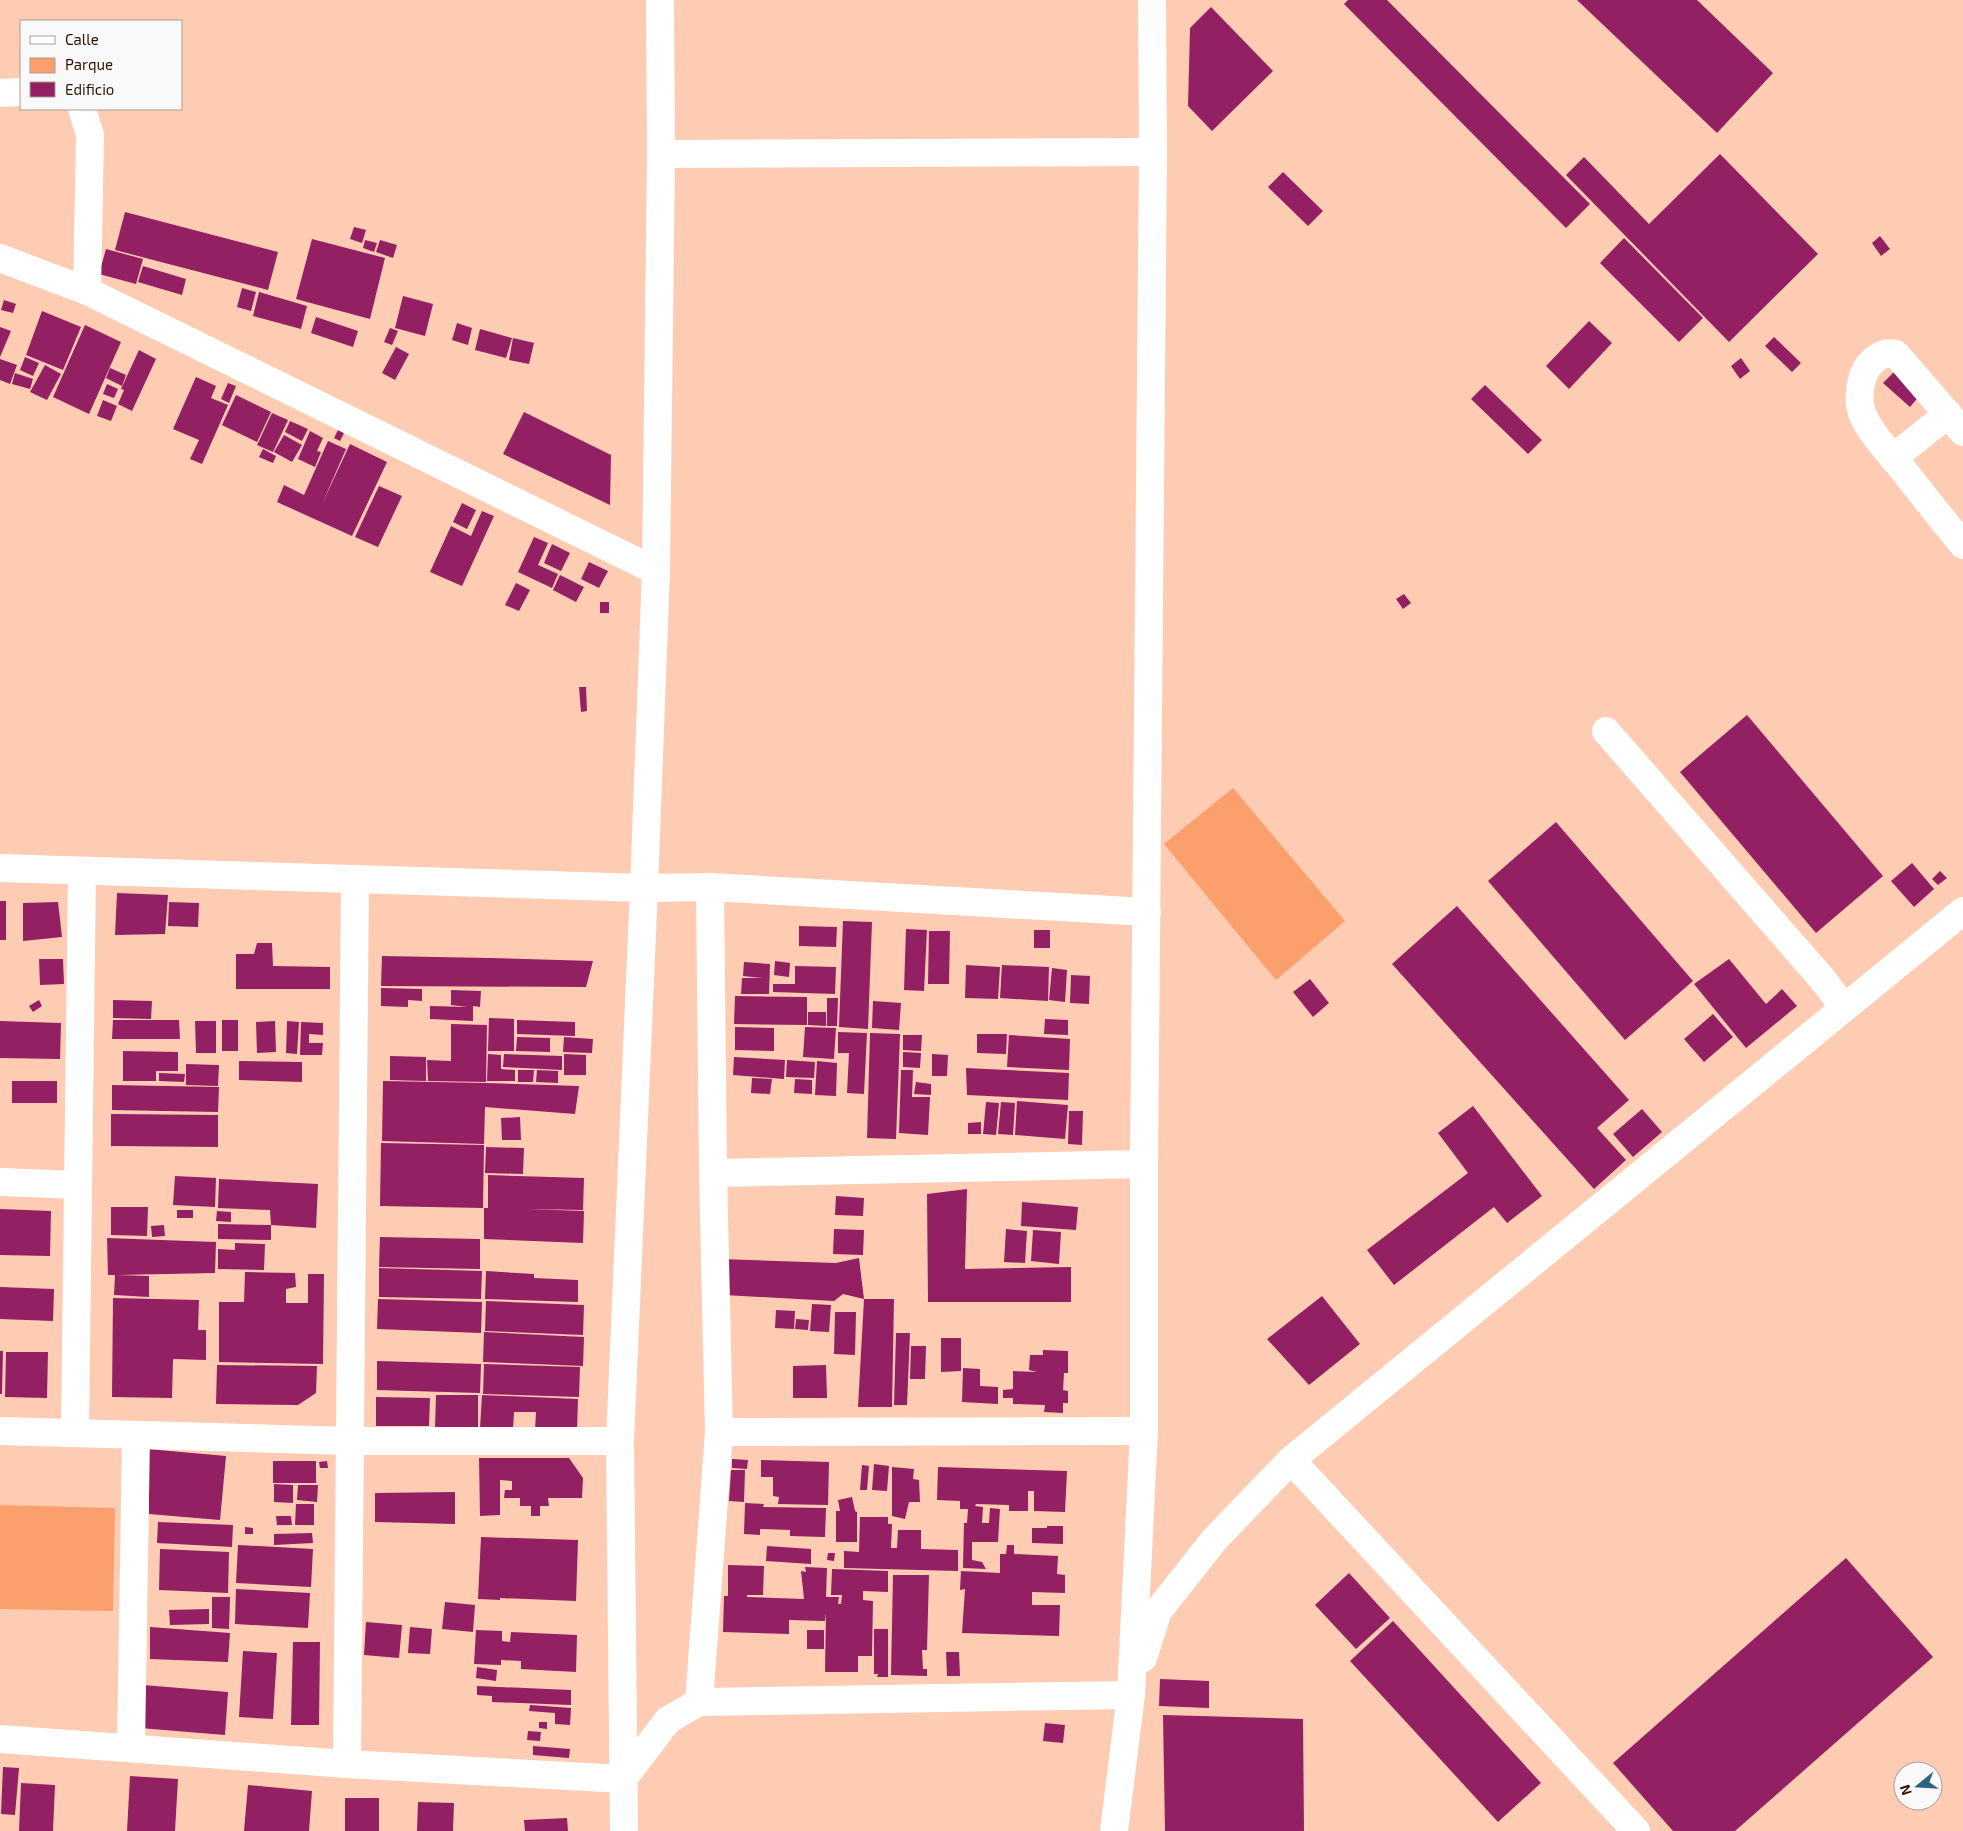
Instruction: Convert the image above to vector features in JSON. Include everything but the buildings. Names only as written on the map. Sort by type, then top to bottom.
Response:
[{"type":"street","points":[[624,1831],[620,1441],[656,571],[661,154],[660,0]]},
{"type":"street","points":[[1114,1831],[1131,1695],[1144,1431],[1144,1164],[1153,152],[1152,0]]},
{"type":"street","points":[[0,93],[20,92]]},
{"type":"street","points":[[82,110],[90,135],[87,291]]},
{"type":"street","points":[[661,154],[1153,152]]},
{"type":"street","points":[[0,258],[87,291],[656,571]]},
{"type":"street","points":[[1893,458],[1956,423],[1896,354],[1888,352],[1870,364],[1864,374],[1860,389],[1862,412],[1877,438],[1893,458],[1963,545]]},
{"type":"street","points":[[1606,730],[1824,981],[1844,1008]]},
{"type":"street","points":[[0,868],[644,888],[710,887],[1147,912]]},
{"type":"street","points":[[75,1432],[82,871]]},
{"type":"street","points":[[347,1764],[354,879]]},
{"type":"street","points":[[699,1702],[719,1432],[713,1173],[710,887]]},
{"type":"street","points":[[1131,1695],[1158,1611],[1216,1540],[1291,1460],[1963,910]]},
{"type":"street","points":[[713,1173],[1144,1164]]},
{"type":"street","points":[[0,1182],[78,1185]]},
{"type":"street","points":[[0,1431],[350,1441],[620,1441]]},
{"type":"street","points":[[719,1432],[1144,1431]]},
{"type":"street","points":[[131,1748],[136,1435]]},
{"type":"street","points":[[1291,1460],[1636,1831]]},
{"type":"street","points":[[623,1779],[668,1720],[699,1702],[1131,1695]]},
{"type":"street","points":[[0,1739],[347,1764],[623,1779]]},
{"type":"green space","points":[[1233,788],[1345,921],[1276,980],[1164,844]]},
{"type":"green space","points":[[0,1505],[115,1508],[113,1611],[0,1609]]}]
